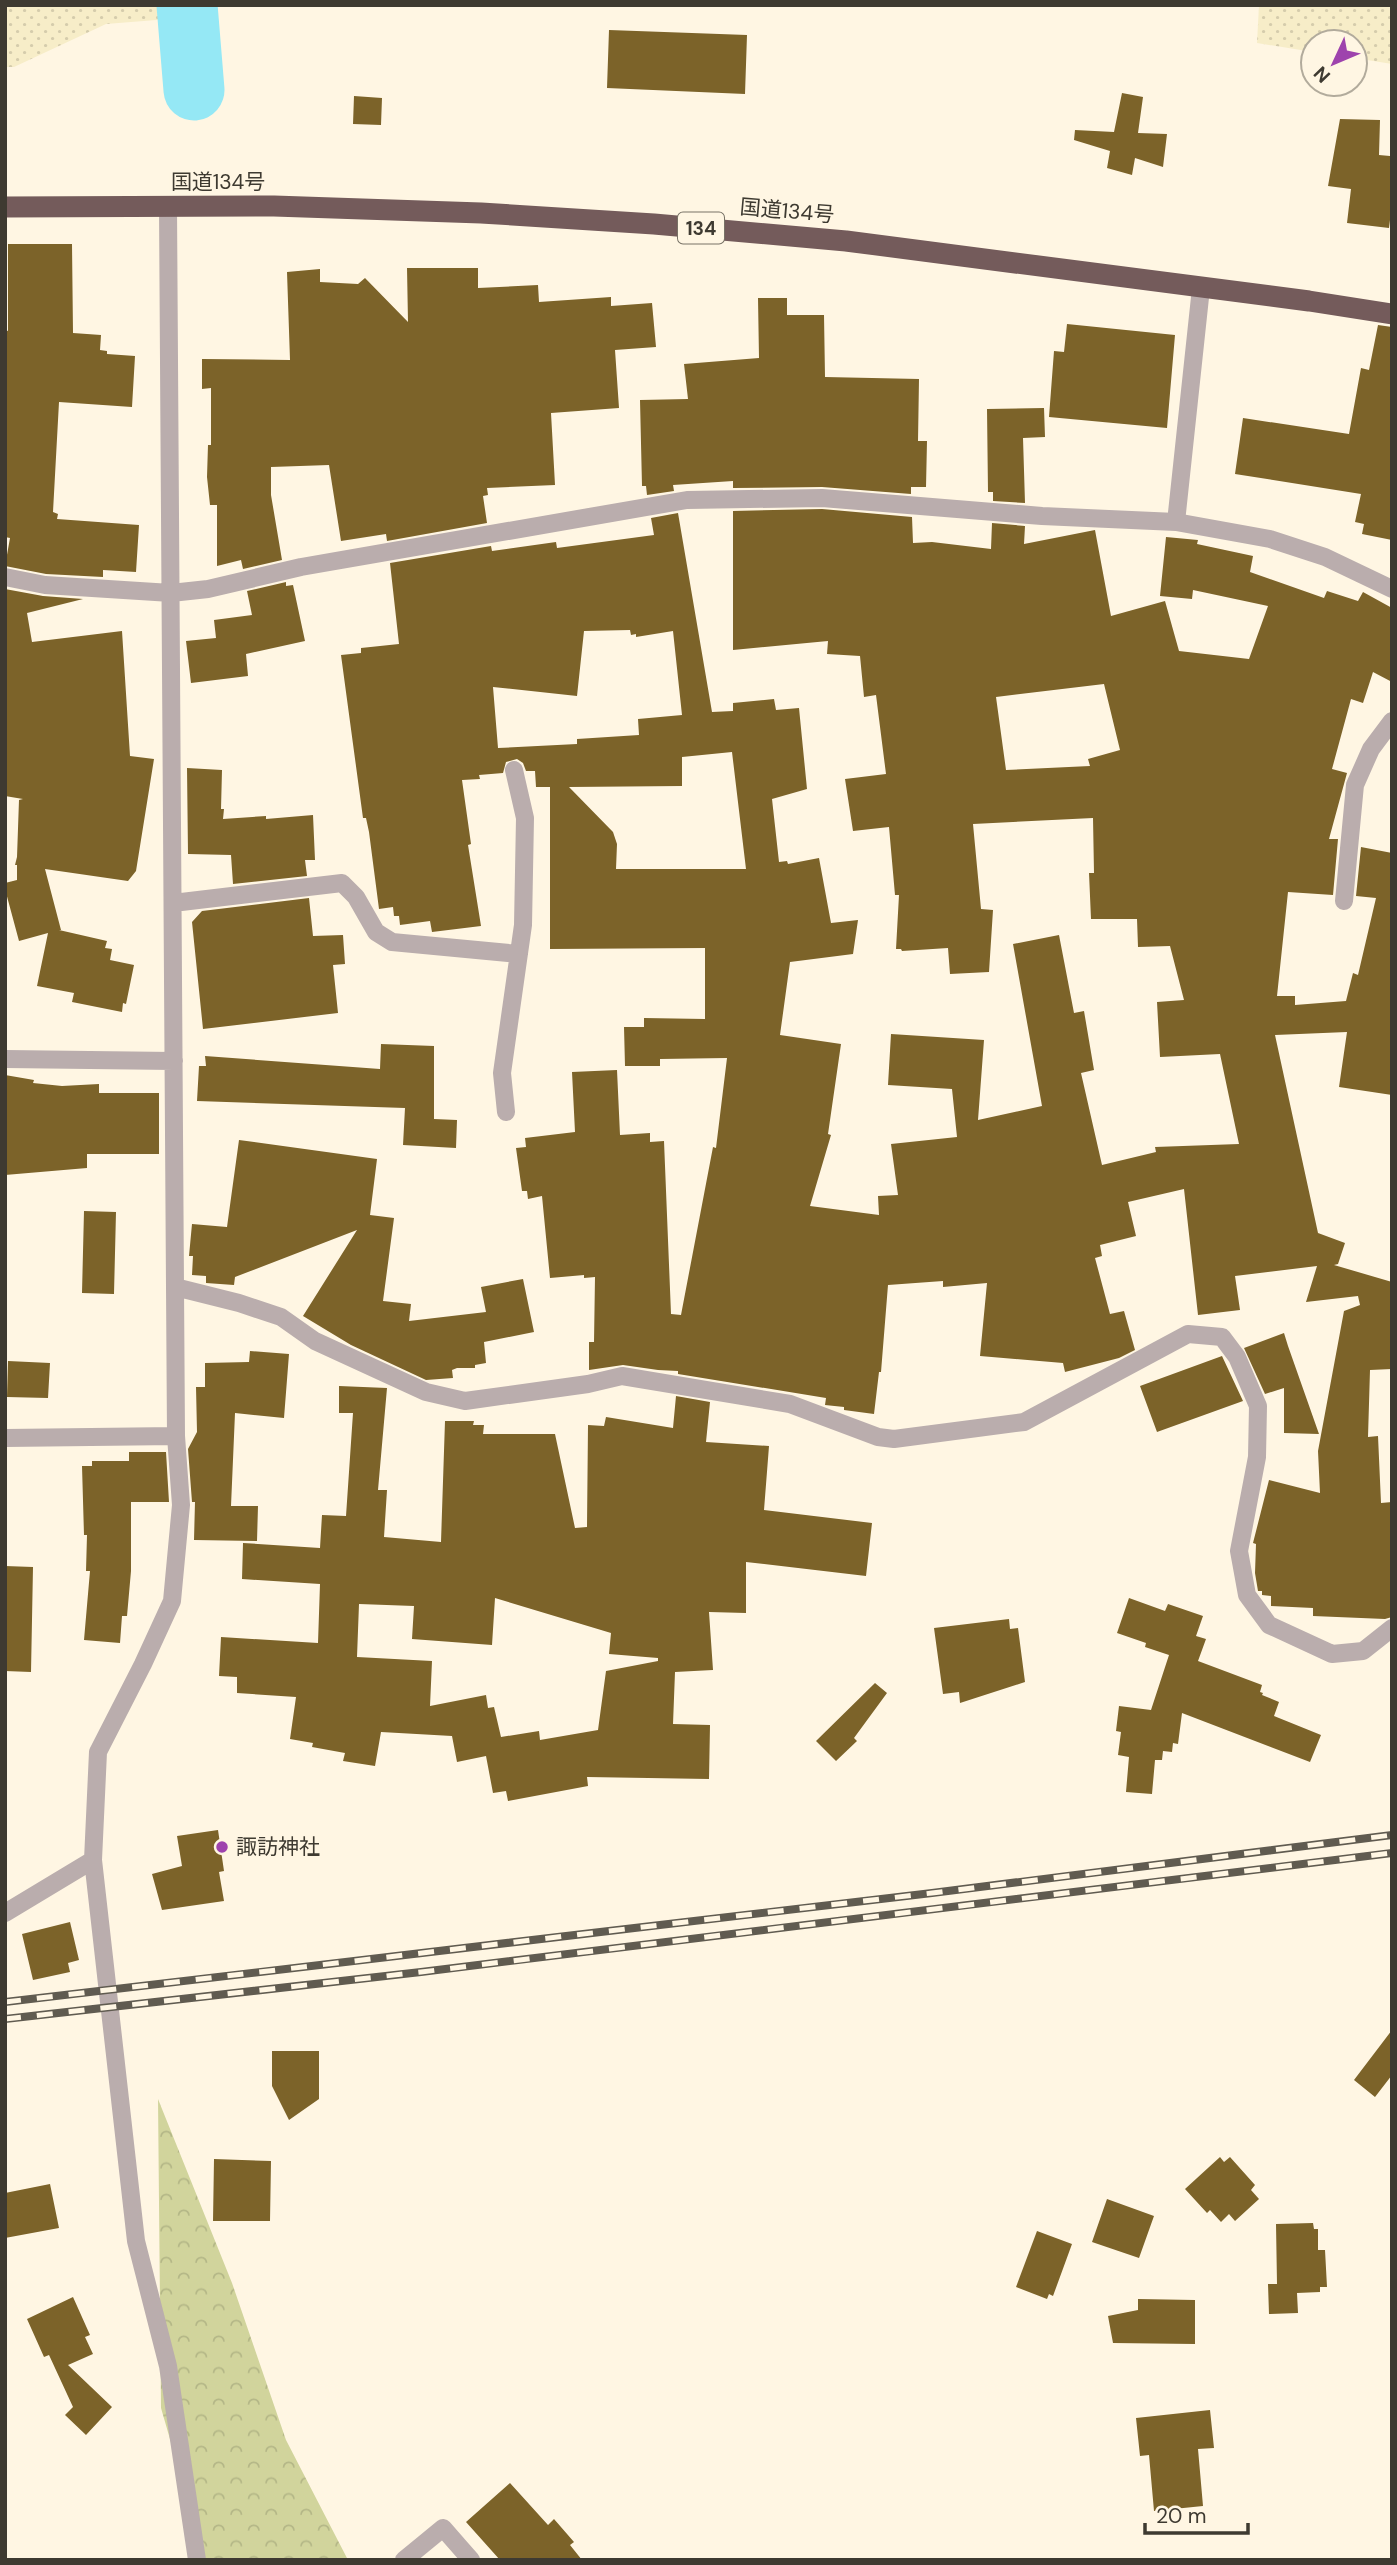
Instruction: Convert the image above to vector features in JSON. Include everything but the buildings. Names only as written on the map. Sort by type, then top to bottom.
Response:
[{"type":"highway","name":"国道134号","points":[[5,207],[274,206],[468,212],[654,224],[846,241],[1309,300],[1392,314]]},
{"type":"street","points":[[168,207],[176,1436],[181,1505],[172,1601],[97,1752],[93,1860],[136,2241],[169,2366],[197,2560]]},
{"type":"street","points":[[1176,522],[1201,288]]},
{"type":"street","points":[[5,577],[45,585],[171,593],[208,589],[301,567],[687,500],[822,498],[1042,516],[1176,522],[1270,539],[1325,557],[1392,589]]},
{"type":"street","points":[[1344,901],[1354,785],[1371,749],[1392,722]]},
{"type":"street","points":[[506,1112],[502,1073],[523,925],[525,818],[514,770]]},
{"type":"street","points":[[173,903],[342,883],[356,897],[376,932],[392,942],[519,954]]},
{"type":"street","points":[[5,1059],[174,1061]]},
{"type":"street","points":[[175,1287],[281,1317],[315,1342],[426,1392],[465,1401],[588,1384],[622,1376],[790,1404],[878,1437],[894,1439],[1024,1422],[1188,1334],[1222,1337],[1237,1357],[1258,1406],[1257,1457],[1239,1551],[1247,1595],[1269,1625],[1332,1654],[1363,1651],[1392,1628]]},
{"type":"street","points":[[5,1438],[176,1436]]},
{"type":"street","points":[[5,1913],[93,1860]]},
{"type":"street","points":[[404,2560],[443,2528],[471,2560]]},
{"type":"green space","points":[[158,2099],[232,2283],[286,2440],[348,2560],[205,2560],[161,2408]]},
{"type":"sand","points":[[5,5],[172,5],[169,19],[106,24],[14,67],[5,67]]},
{"type":"sand","points":[[1259,5],[1392,5],[1392,64],[1369,60],[1369,28],[1299,28],[1299,50],[1257,43]]},
{"type":"waterway","points":[[187,5],[194,90]]},
{"type":"railway","points":[[5,2002],[932,1893],[1392,1835]]},
{"type":"railway","points":[[5,2019],[421,1972],[1392,1853]]},
{"type":"place","name":"諏訪神社","points":[[222,1847]]}]
